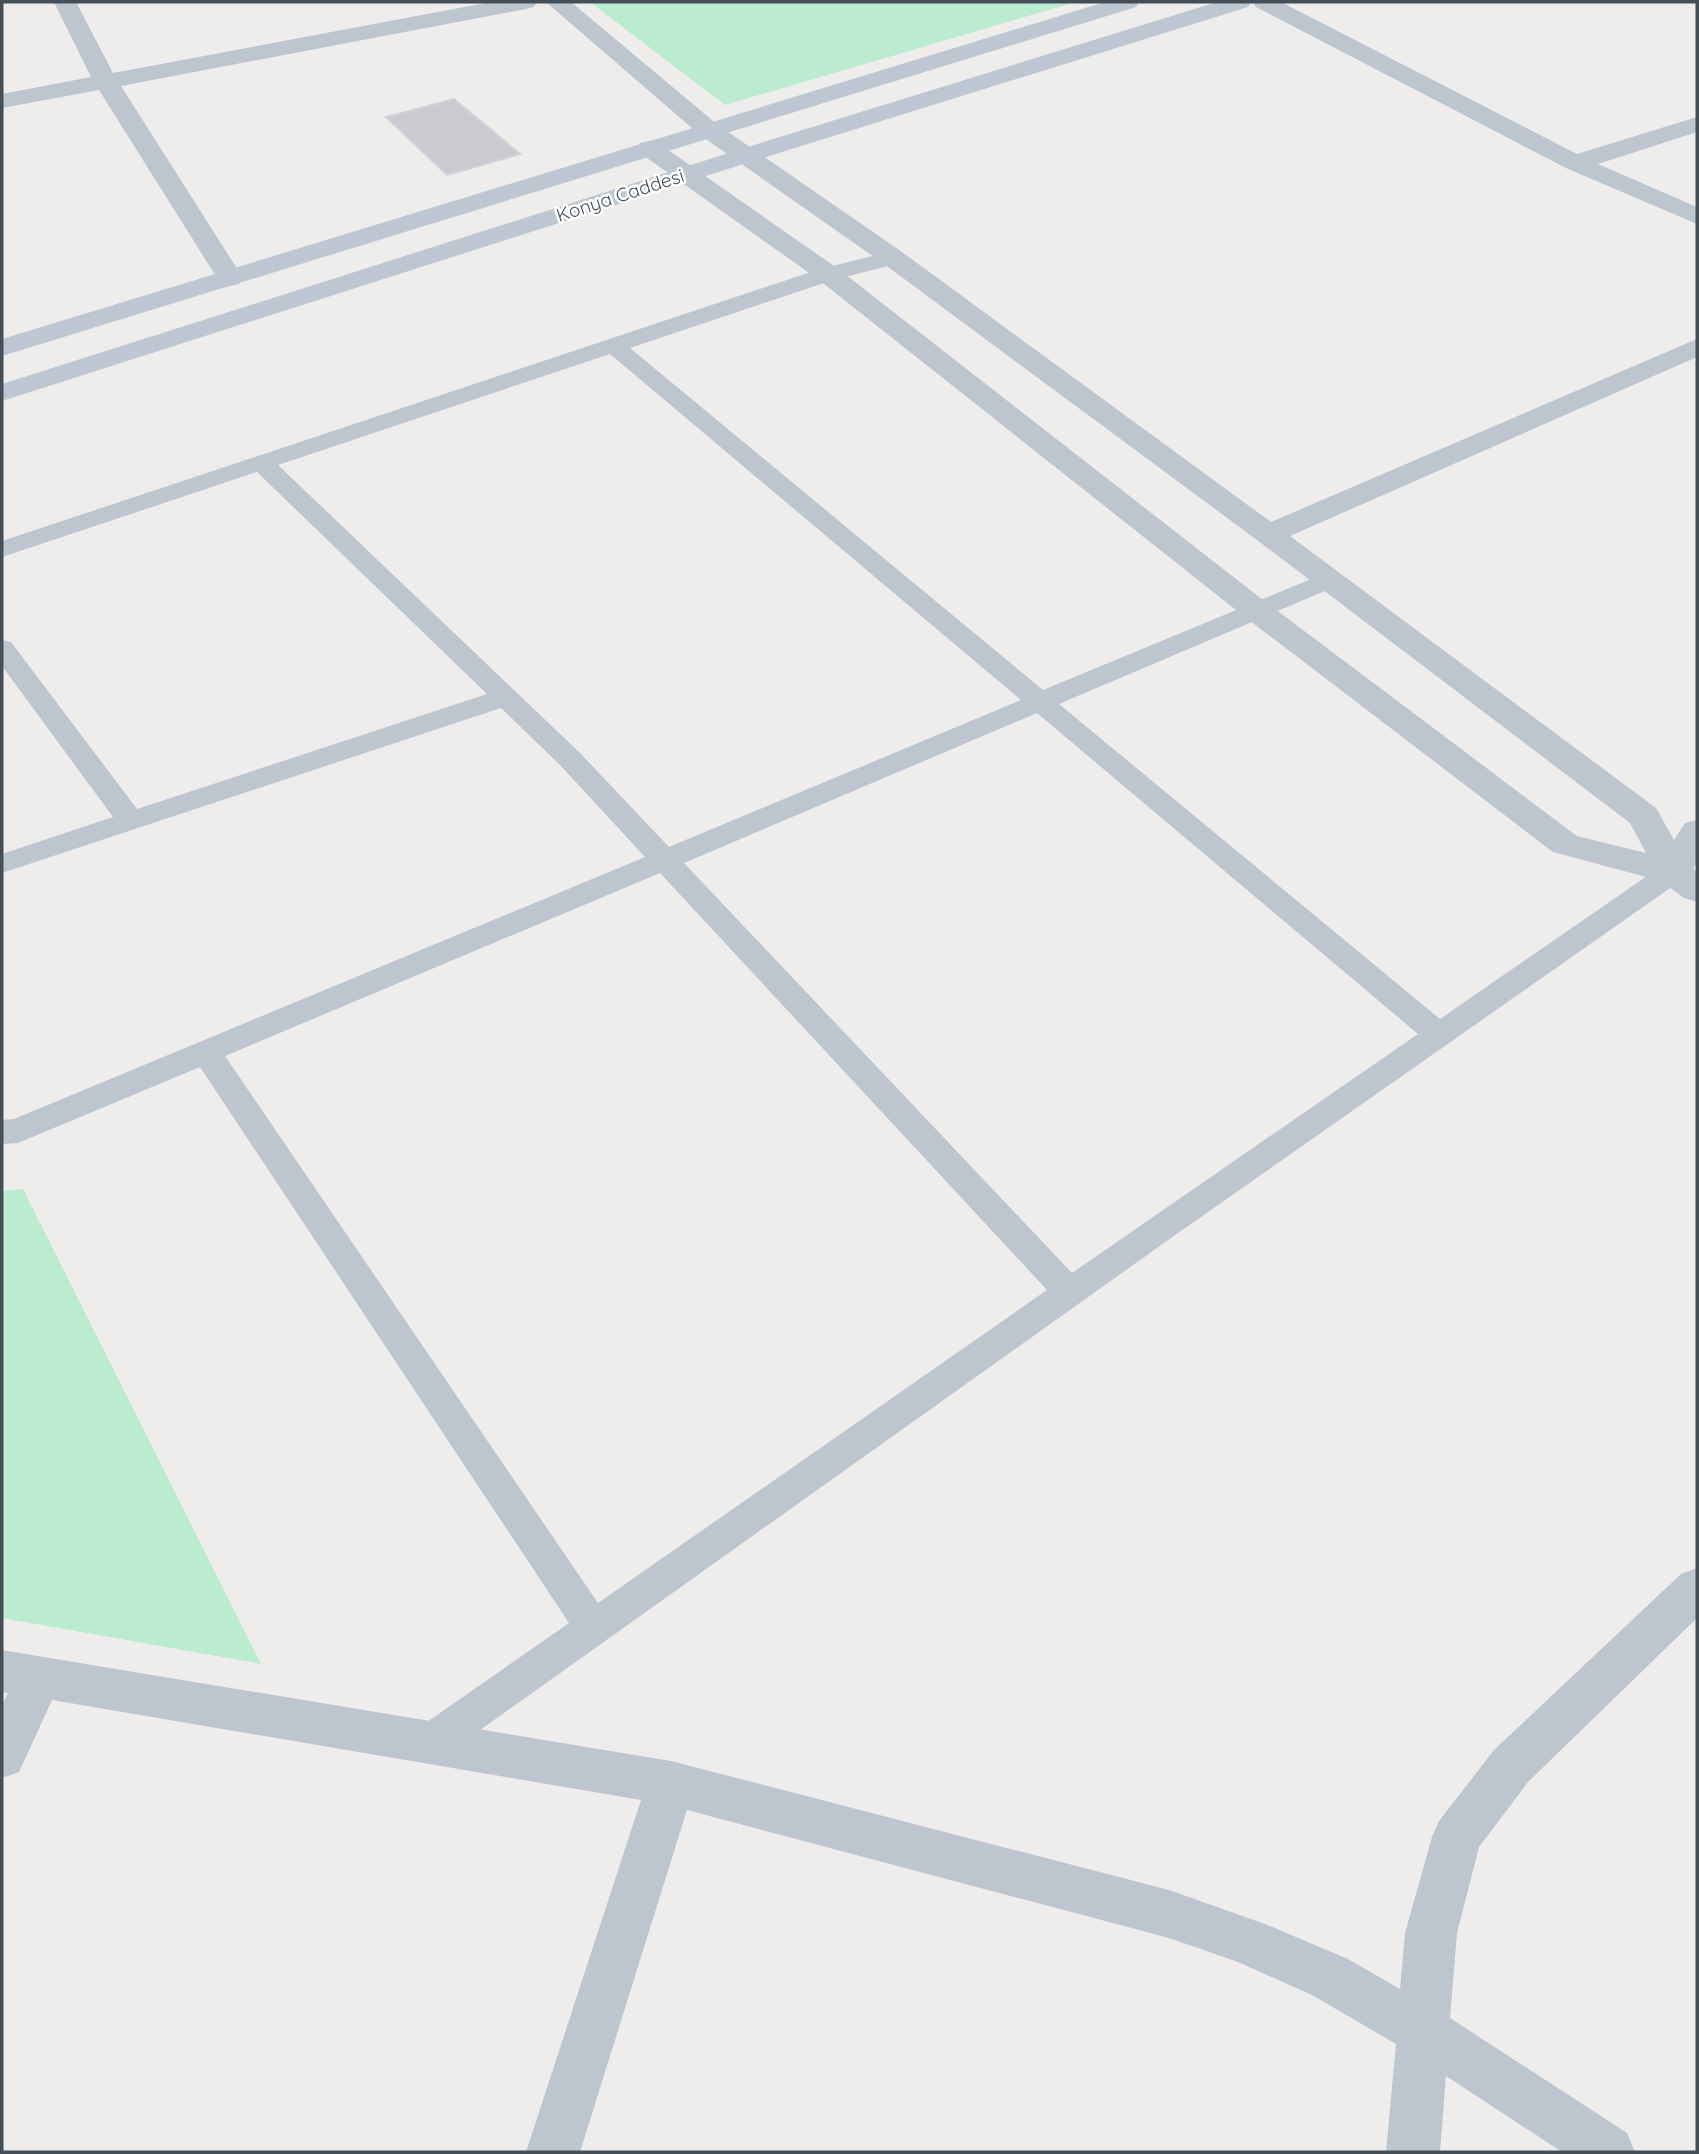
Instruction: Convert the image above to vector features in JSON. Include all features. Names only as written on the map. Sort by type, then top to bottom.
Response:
[{"type":"main road","name":"Konya Caddesi","points":[[2,348],[1128,2]]},
{"type":"main road","name":"Konya Caddesi","points":[[2,393],[747,155],[1240,2]]},
{"type":"street","points":[[65,2],[80,38],[104,82],[229,278]]},
{"type":"street","points":[[2,101],[526,2]]},
{"type":"street","points":[[557,2],[709,130],[892,258],[1330,580],[1644,816],[1685,881]]},
{"type":"street","points":[[1264,2],[1575,163],[1697,216]]},
{"type":"street","points":[[1575,163],[1697,124]]},
{"type":"street","points":[[649,148],[828,274],[1258,611],[1565,844],[1685,881]]},
{"type":"street","points":[[1268,534],[1697,347]]},
{"type":"street","points":[[1669,361],[1697,376]]},
{"type":"street","points":[[1685,881],[1697,831]]},
{"type":"street","points":[[1413,2152],[1431,1933],[1457,1837],[1511,1766],[1697,1588]]},
{"type":"street","points":[[2,1756],[20,1674],[671,1783],[1169,1914],[1247,1941],[1330,1977],[1422,2030],[1608,2152]]},
{"type":"street","points":[[553,2152],[671,1783]]},
{"type":"lane","points":[[2,549],[828,274],[892,258]]},
{"type":"lane","points":[[614,346],[1439,1035]]},
{"type":"lane","points":[[263,464],[570,759],[1069,1292]]},
{"type":"lane","points":[[2,1132],[18,1130],[1330,580]]},
{"type":"lane","points":[[2,648],[131,821]]},
{"type":"lane","points":[[2,864],[506,697]]},
{"type":"lane","points":[[431,1742],[1439,1035],[1685,881]]},
{"type":"lane","points":[[205,1052],[594,1628]]},
{"type":"green space","points":[[590,2],[1076,2],[725,105]]},
{"type":"green space","points":[[23,1189],[261,1664],[2,1618],[2,1191]]},
{"type":"building","points":[[454,99],[520,154],[447,175],[386,117]]}]
